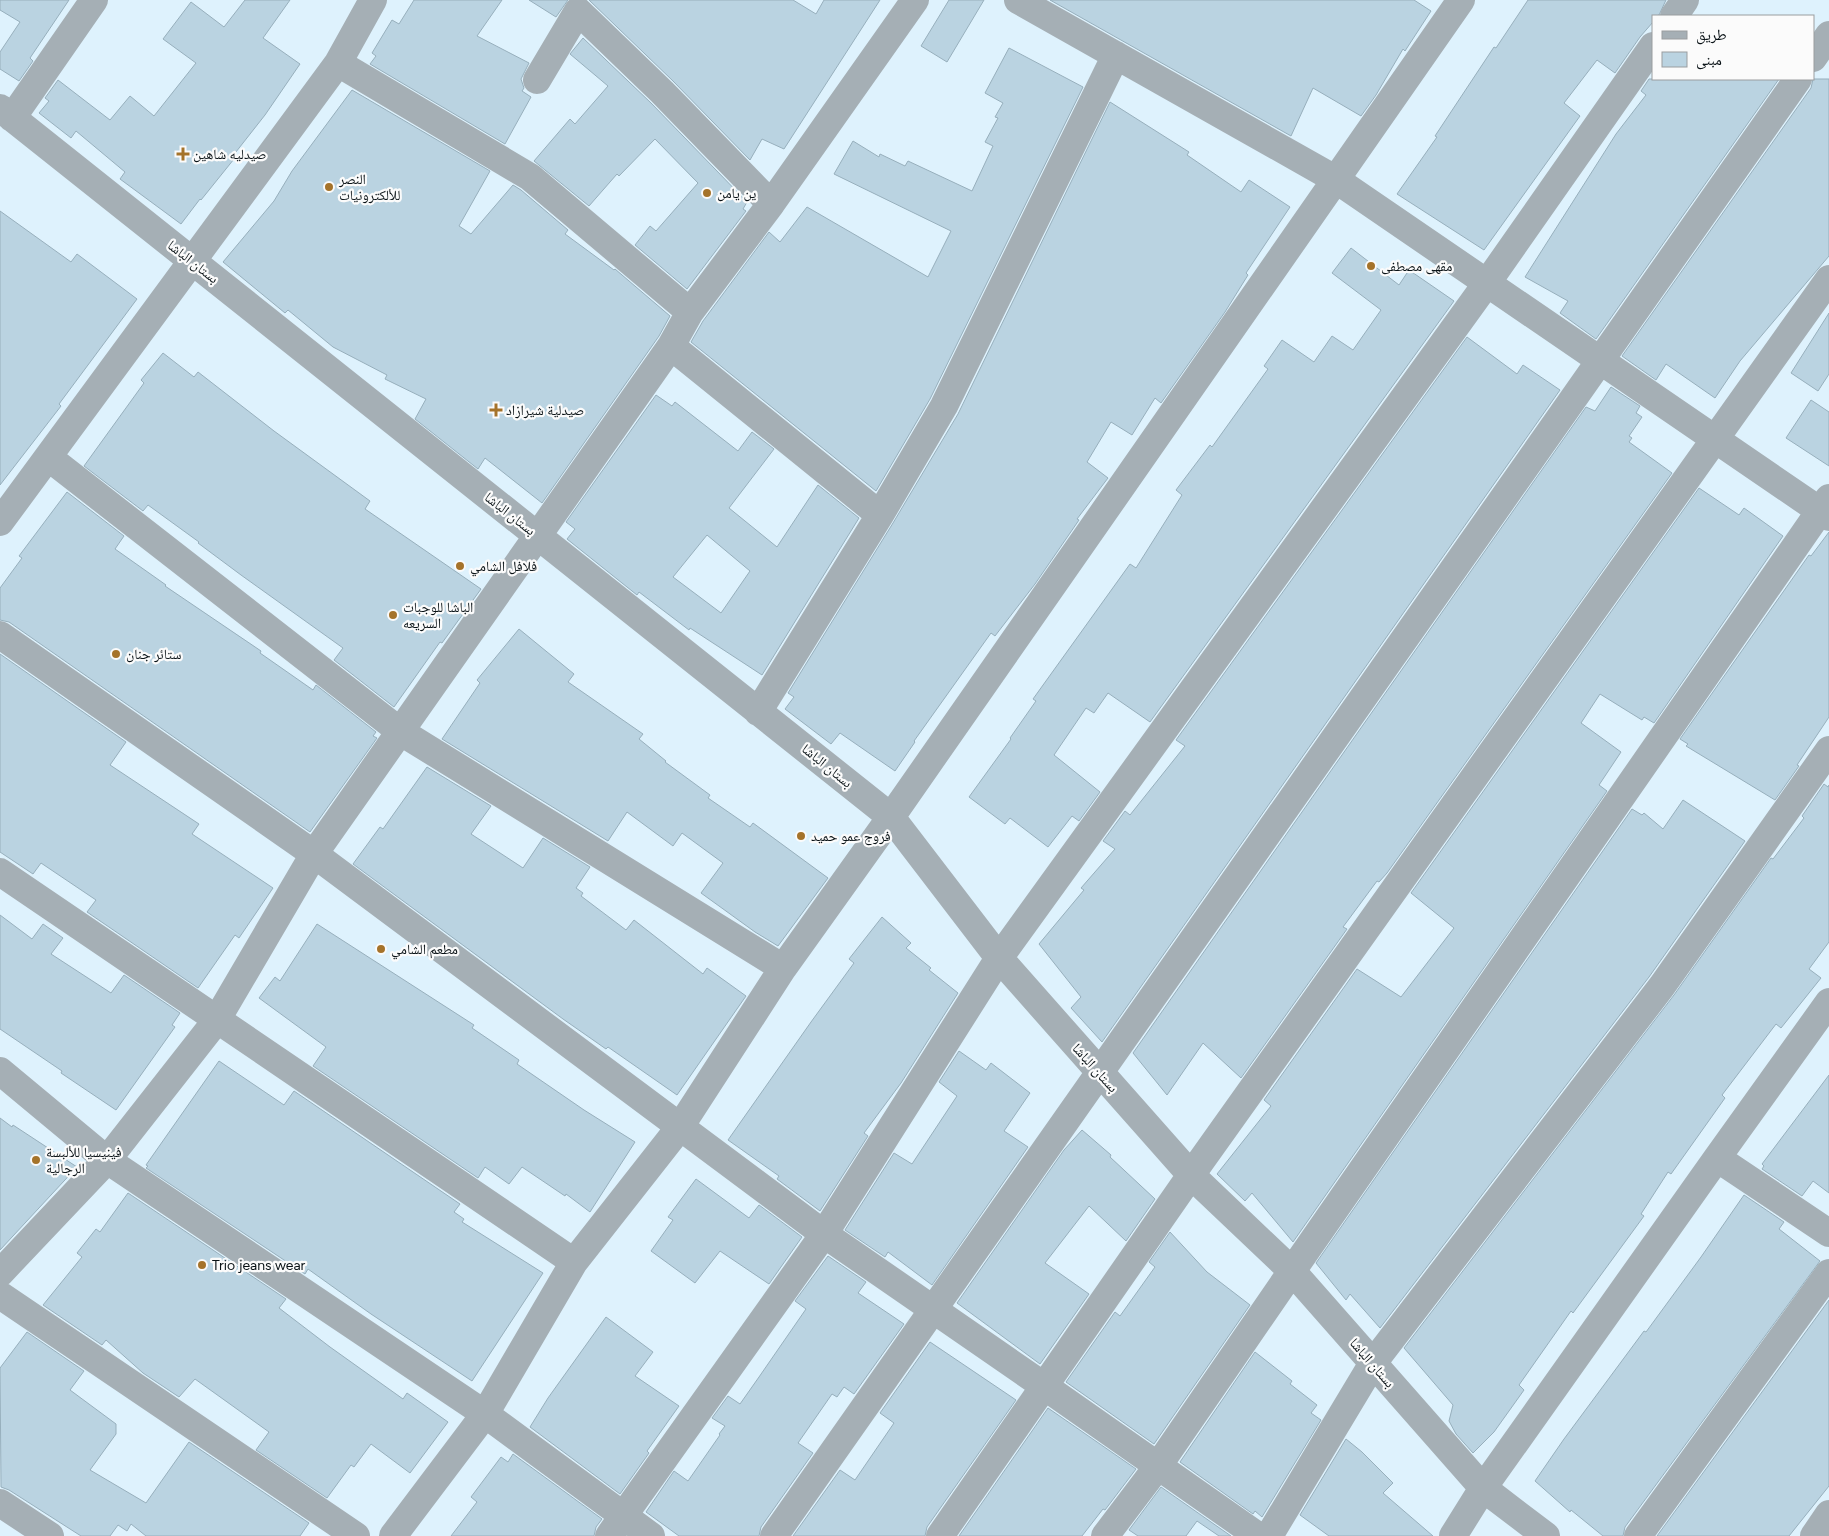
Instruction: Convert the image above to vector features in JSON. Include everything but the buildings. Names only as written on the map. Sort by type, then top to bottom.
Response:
[{"type":"street","points":[[6,113],[94,0]]},
{"type":"street","points":[[0,522],[338,63],[373,0]]},
{"type":"street","points":[[0,1273],[107,1160],[216,1021],[314,854],[671,346],[690,312],[771,204],[915,0]]},
{"type":"street","points":[[1018,0],[1335,180],[1715,440],[1826,509],[1292,1271],[1158,1466],[1105,1536]]},
{"type":"street","points":[[393,1536],[486,1414],[574,1262],[680,1127],[783,968],[891,818],[1460,0]]},
{"type":"street","points":[[1675,15],[1685,0]]},
{"type":"street","points":[[537,80],[578,11],[662,92],[771,204]]},
{"type":"street","points":[[1814,57],[1829,35]]},
{"type":"street","points":[[616,1526],[824,1234],[999,958],[1487,283],[1652,47]]},
{"type":"street","points":[[758,712],[880,515],[944,406],[1116,56]]},
{"type":"street","points":[[338,63],[530,177],[690,312]]},
{"type":"street","points":[[774,1536],[1797,80]]},
{"type":"street","name":"بستان الباشا","points":[[6,113],[891,818],[999,958],[1192,1176],[1292,1271],[1483,1488],[1546,1536]]},
{"type":"street","points":[[940,1536],[1192,1176],[1829,279]]},
{"type":"street","points":[[671,346],[880,515]]},
{"type":"street","points":[[48,457],[401,732],[783,968]]},
{"type":"street","points":[[0,635],[314,854],[824,1234],[1258,1536]]},
{"type":"street","points":[[1269,1536],[1373,1363],[1662,986],[1829,750]]},
{"type":"street","points":[[0,872],[216,1021],[574,1262]]},
{"type":"street","points":[[1453,1536],[1483,1488],[1829,1002]]},
{"type":"street","points":[[0,1071],[107,1160],[486,1414],[616,1526],[650,1536]]},
{"type":"street","points":[[1717,1158],[1829,1233]]},
{"type":"street","points":[[1638,1536],[1829,1272]]},
{"type":"street","points":[[0,1295],[356,1536]]},
{"type":"street","points":[[0,1502],[50,1536]]},
{"type":"street","points":[[1814,1536],[1829,1514]]},
{"type":"place","name":"صيدليه شاهين","points":[[183,154]]},
{"type":"place","name":"النصر للألكترونيات","points":[[329,187]]},
{"type":"place","name":"ين يامن","points":[[707,193]]},
{"type":"place","name":"مقهى مصطفى","points":[[1371,266]]},
{"type":"place","name":"صيدلية شيرازاد","points":[[496,410]]},
{"type":"place","name":"فلافل الشامي","points":[[460,566]]},
{"type":"place","name":"الباشا للوجبات السريعه","points":[[393,615]]},
{"type":"place","name":"ستائر جنان","points":[[116,654]]},
{"type":"place","name":"فروج عمو حميد","points":[[801,836]]},
{"type":"place","name":"مطعم الشامي","points":[[381,949]]},
{"type":"place","name":"فينيسيا للألبسة الرجالية","points":[[36,1160]]},
{"type":"place","name":"Trio jeans wear","points":[[202,1265]]}]
